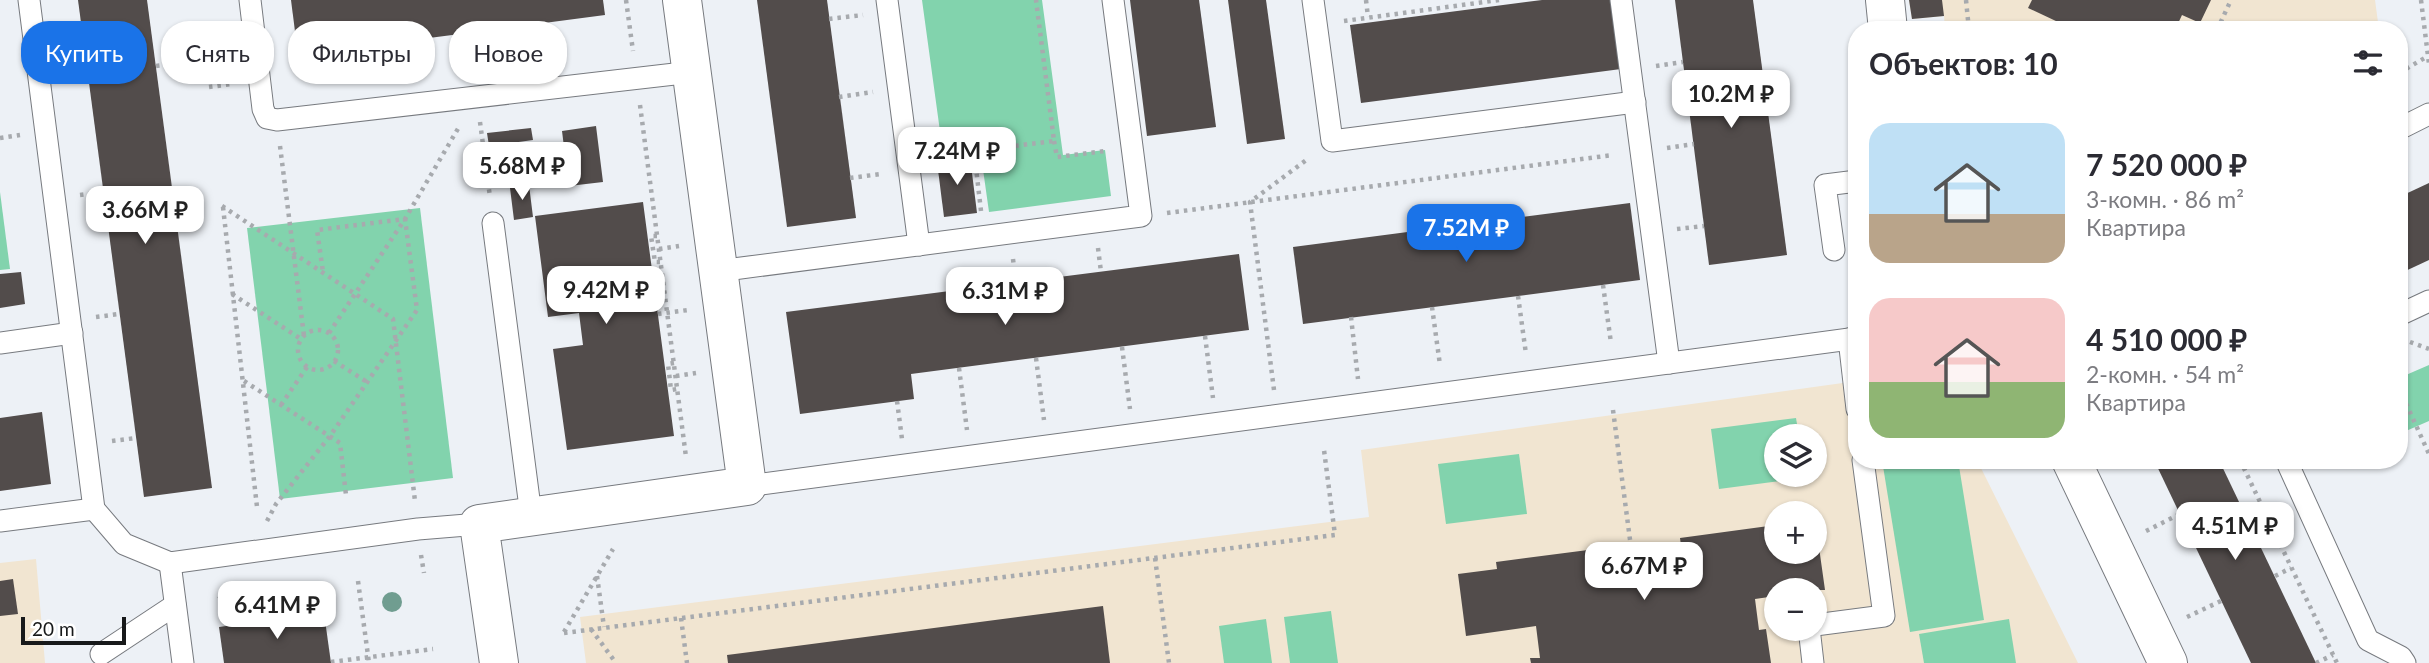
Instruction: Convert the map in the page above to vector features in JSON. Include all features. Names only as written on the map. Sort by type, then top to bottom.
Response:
[{"type":"street","points":[[499,663],[479,524],[747,486],[682,0]]},
{"type":"street","points":[[1885,0],[1887,21]]},
{"type":"street","points":[[2075,469],[2168,663]]},
{"type":"lane","points":[[29,0],[94,509],[124,544],[170,563],[418,529],[479,524]]},
{"type":"lane","points":[[250,0],[263,109],[267,118],[276,120],[692,72]]},
{"type":"lane","points":[[887,0],[919,245]]},
{"type":"lane","points":[[718,271],[1141,216],[1113,0]]},
{"type":"lane","points":[[1313,0],[1332,141],[1634,102]]},
{"type":"lane","points":[[1621,0],[1669,363]]},
{"type":"lane","points":[[2408,124],[2429,114]]},
{"type":"lane","points":[[1834,250],[1825,185],[1848,182]]},
{"type":"lane","points":[[493,223],[531,515]]},
{"type":"lane","points":[[2408,311],[2429,301]]},
{"type":"lane","points":[[0,343],[72,333]]},
{"type":"lane","points":[[747,486],[1848,340]]},
{"type":"lane","points":[[1827,623],[1884,616],[1864,469]]},
{"type":"lane","points":[[2290,469],[2368,640],[2402,657],[2405,663]]},
{"type":"lane","points":[[0,521],[94,509]]},
{"type":"lane","points":[[170,563],[183,663]]},
{"type":"lane","points":[[101,654],[175,605]]},
{"type":"lane","points":[[1810,641],[1813,663]]},
{"type":"path","points":[[626,0],[688,468]]},
{"type":"path","points":[[1036,0],[1057,157],[1132,148]]},
{"type":"path","points":[[1366,0],[1368,17]]},
{"type":"path","points":[[1316,24],[1395,16],[1499,0]]},
{"type":"path","points":[[1966,0],[1968,21]]},
{"type":"path","points":[[2221,21],[2231,0]]},
{"type":"path","points":[[2421,0],[2429,64]]},
{"type":"path","points":[[829,19],[868,14]]},
{"type":"path","points":[[2408,68],[2428,56]]},
{"type":"path","points":[[1644,67],[1683,62]]},
{"type":"path","points":[[156,66],[161,65]]},
{"type":"path","points":[[839,97],[878,92]]},
{"type":"path","points":[[329,333],[405,219],[476,97]]},
{"type":"path","points":[[476,97],[493,223]]},
{"type":"path","points":[[276,120],[302,338],[299,357],[312,370],[325,369],[334,361],[337,356],[337,343],[329,333],[316,330],[302,338]]},
{"type":"path","points":[[985,236],[974,151],[1054,141]]},
{"type":"path","points":[[1250,202],[1332,141]]},
{"type":"path","points":[[1141,216],[1694,144]]},
{"type":"path","points":[[850,178],[889,173]]},
{"type":"path","points":[[1250,202],[1278,415]]},
{"type":"path","points":[[257,507],[222,206],[393,319],[424,573]]},
{"type":"path","points":[[323,272],[317,230],[405,219]]},
{"type":"path","points":[[219,599],[251,552],[276,504],[330,436],[417,310],[405,219]]},
{"type":"path","points":[[1666,230],[1704,226]]},
{"type":"path","points":[[657,236],[651,236],[651,250],[655,262],[660,261]]},
{"type":"path","points":[[1603,285],[1611,348]]},
{"type":"path","points":[[232,294],[302,338]]},
{"type":"path","points":[[1518,296],[1527,358]]},
{"type":"path","points":[[1432,307],[1441,369]]},
{"type":"path","points":[[658,313],[667,313]]},
{"type":"path","points":[[1350,317],[1359,380]]},
{"type":"path","points":[[1205,336],[1213,399]]},
{"type":"path","points":[[2408,341],[2429,349]]},
{"type":"path","points":[[1122,347],[1130,410]]},
{"type":"path","points":[[1036,358],[1044,421]]},
{"type":"path","points":[[334,361],[367,382]]},
{"type":"path","points":[[674,363],[668,364],[668,377],[671,390],[677,389]]},
{"type":"path","points":[[281,405],[307,367]]},
{"type":"path","points":[[959,368],[967,431]]},
{"type":"path","points":[[243,380],[340,443],[346,495]]},
{"type":"path","points":[[897,401],[902,440]]},
{"type":"path","points":[[2408,408],[2429,454]]},
{"type":"path","points":[[1613,410],[1632,555]]},
{"type":"path","points":[[613,549],[564,633],[1335,535],[1324,450]]},
{"type":"path","points":[[2244,469],[2337,663]]},
{"type":"path","points":[[2144,531],[2180,514]]},
{"type":"path","points":[[1155,558],[1168,663]]},
{"type":"path","points":[[2275,576],[2291,568]]},
{"type":"path","points":[[597,576],[604,627]]},
{"type":"path","points":[[358,581],[368,660]]},
{"type":"path","points":[[2186,618],[2221,601]]},
{"type":"path","points":[[681,618],[687,663]]},
{"type":"path","points":[[591,629],[616,663]]},
{"type":"path","points":[[331,662],[368,660],[433,649]]},
{"type":"path","points":[[2316,663],[2333,655]]},
{"type":"shaded area","points":[[1909,0],[2375,0],[2378,21],[1944,21],[1944,16],[1912,19]]},
{"type":"shaded area","points":[[1848,382],[1848,469],[1981,469],[2078,663],[586,663],[580,617],[1369,517],[1361,450]]},
{"type":"shaded area","points":[[36,559],[45,663],[0,663],[0,563]]},
{"type":"green space","points":[[922,0],[1042,0],[1063,155],[1105,150],[1111,196],[989,212],[979,141],[942,146]]},
{"type":"green space","points":[[0,192],[10,269],[0,270]]},
{"type":"green space","points":[[420,208],[453,478],[280,499],[247,228]]},
{"type":"green space","points":[[2429,365],[2429,421],[2408,430],[2408,374]]},
{"type":"green space","points":[[1796,418],[1797,424],[1764,424],[1764,483],[1719,489],[1711,429]]},
{"type":"green space","points":[[1519,454],[1527,514],[1446,524],[1438,464]]},
{"type":"green space","points":[[1883,469],[1959,469],[1984,620],[1910,632]]},
{"type":"green space","points":[[1331,611],[1338,663],[1290,663],[1284,617]]},
{"type":"green space","points":[[1266,619],[1272,663],[1224,663],[1219,626]]},
{"type":"green space","points":[[2009,619],[2016,663],[1924,663],[1919,634]]},
{"type":"building","points":[[78,0],[147,0],[212,488],[144,497],[89,84],[147,84],[147,21],[81,21]]},
{"type":"building","points":[[291,0],[603,0],[605,15],[559,21],[449,21],[449,35],[435,37],[435,21],[294,21]]},
{"type":"building","points":[[757,0],[827,0],[856,218],[787,227]]},
{"type":"building","points":[[1130,0],[1199,0],[1216,127],[1147,136]]},
{"type":"building","points":[[1228,0],[1266,0],[1285,139],[1247,144]]},
{"type":"building","points":[[1542,0],[1613,0],[1621,69],[1361,103],[1350,25]]},
{"type":"building","points":[[1675,0],[1753,0],[1787,255],[1709,265]]},
{"type":"building","points":[[1909,0],[1942,0],[1944,16],[1912,19]]},
{"type":"building","points":[[2032,0],[2211,0],[2201,21],[2182,15],[2179,21],[2056,21],[2028,8]]},
{"type":"building","points":[[596,126],[603,182],[569,186],[562,131]]},
{"type":"building","points":[[531,128],[533,140],[489,146],[487,133]]},
{"type":"building","points":[[531,142],[535,163],[507,167],[504,145]]},
{"type":"building","points":[[970,157],[977,213],[944,217],[937,162]]},
{"type":"building","points":[[2429,183],[2429,260],[2408,270],[2408,193]]},
{"type":"building","points":[[529,185],[533,217],[514,220],[510,188]]},
{"type":"building","points":[[643,202],[674,436],[567,450],[553,349],[583,345],[579,313],[548,317],[535,216]]},
{"type":"building","points":[[1630,203],[1640,280],[1303,324],[1293,247]]},
{"type":"building","points":[[1239,254],[1249,330],[911,374],[914,399],[800,414],[786,312]]},
{"type":"building","points":[[21,272],[25,304],[0,308],[0,274]]},
{"type":"building","points":[[42,412],[51,484],[0,491],[0,418]]},
{"type":"building","points":[[2158,469],[2223,469],[2316,663],[2251,663]]},
{"type":"building","points":[[1764,527],[1764,564],[1821,564],[1823,578],[1764,578],[1764,598],[1755,599],[1759,630],[1764,629],[1764,641],[1768,641],[1771,663],[1531,663],[1530,658],[1540,658],[1536,626],[1466,636],[1458,574],[1497,569],[1496,562],[1588,550],[1594,587],[1619,584],[1616,557],[1650,552],[1654,580],[1685,576],[1680,538]]},
{"type":"building","points":[[13,579],[18,614],[0,616],[0,581]]},
{"type":"building","points":[[1103,606],[1110,663],[728,663],[727,655]]},
{"type":"building","points":[[324,613],[331,663],[224,663],[219,627]]}]
